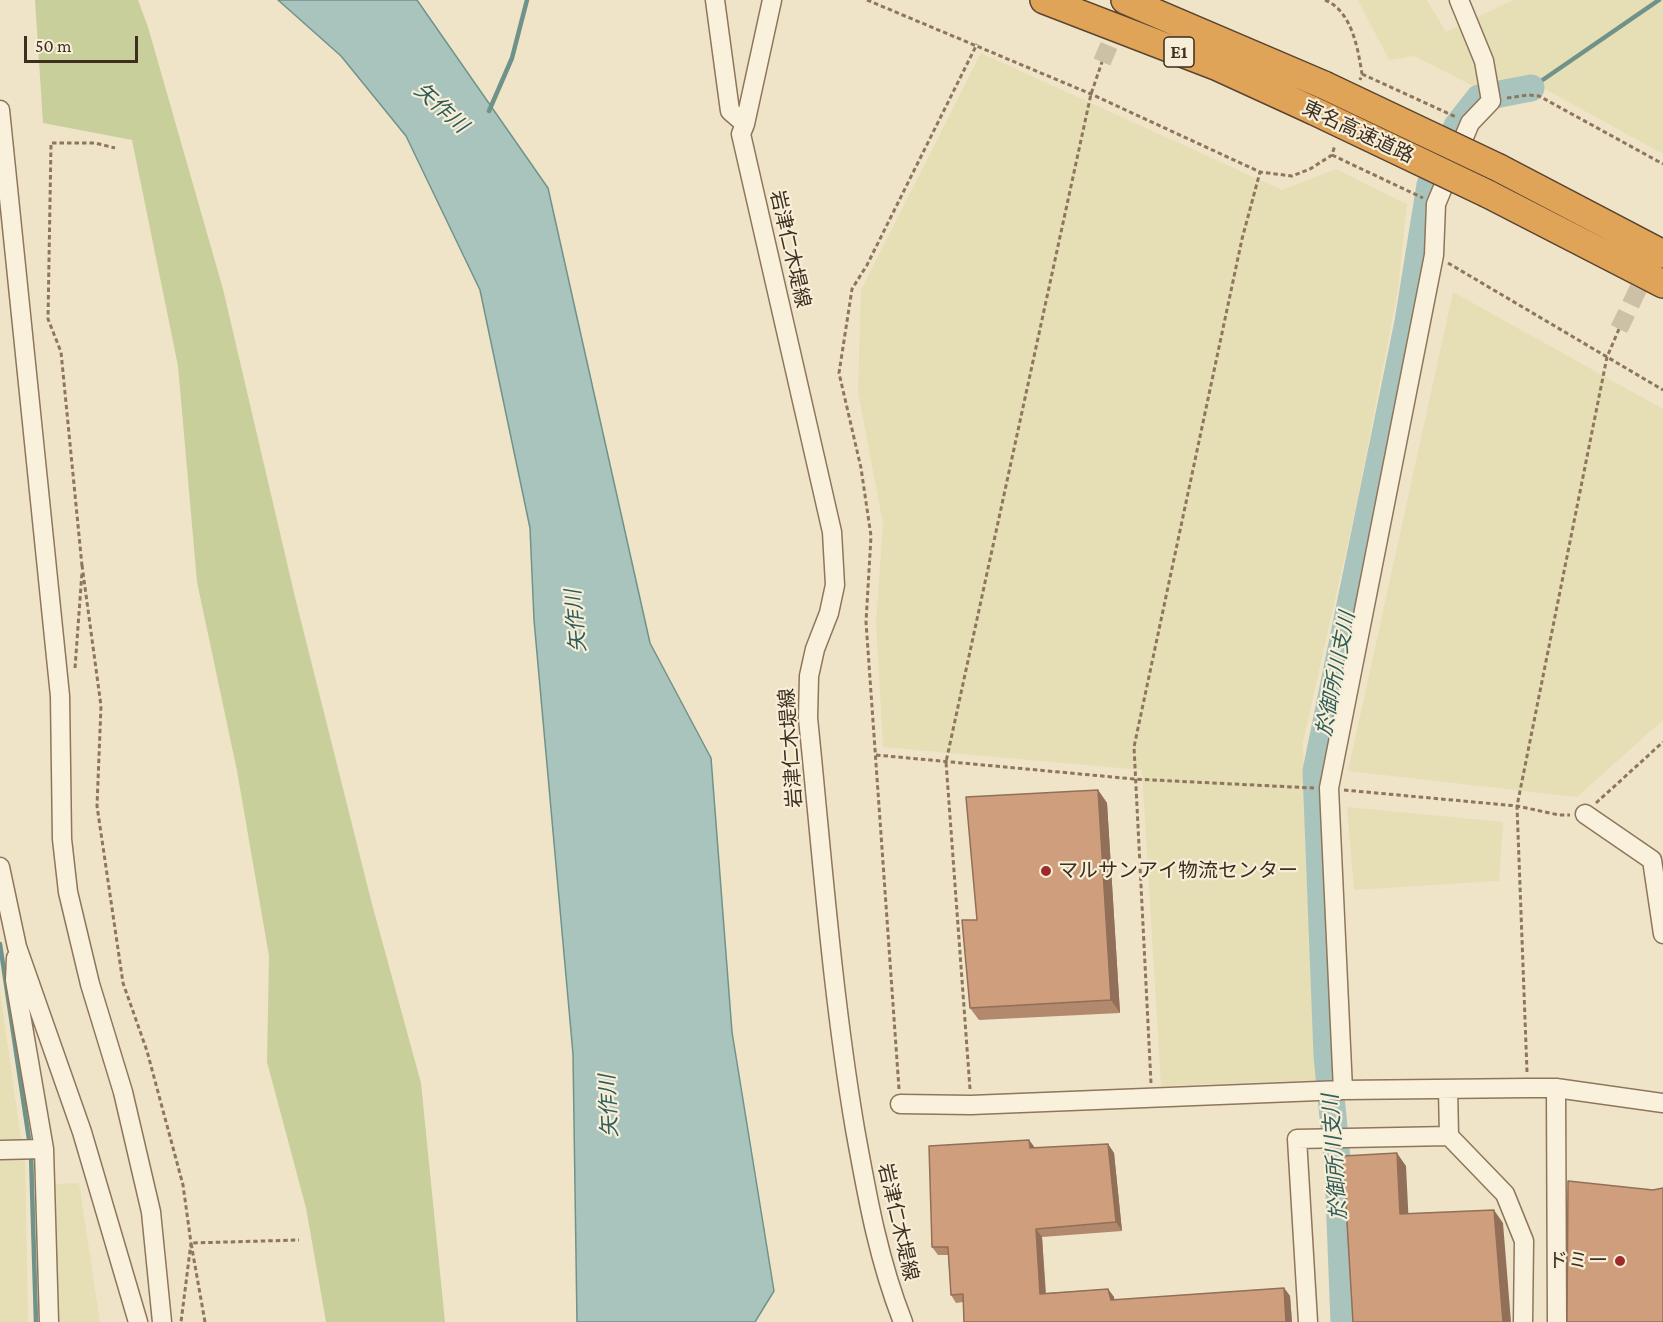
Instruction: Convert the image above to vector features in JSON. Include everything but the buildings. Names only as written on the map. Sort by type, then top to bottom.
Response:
[{"type":"highway","name":"東名高速道路","points":[[1044,0],[1218,67],[1312,110],[1488,194],[1663,284]]},
{"type":"highway","name":"東名高速道路","points":[[1125,0],[1324,85],[1499,168],[1663,254]]},
{"type":"street","points":[[715,0],[730,111],[745,124]]},
{"type":"street","name":"岩津仁木堤線","points":[[772,0],[741,134],[832,532],[834,585],[829,613],[815,649],[809,676],[808,718],[844,1075],[873,1230],[890,1289],[903,1322]]},
{"type":"street","points":[[1343,1090],[1329,788],[1434,255],[1436,204],[1470,123],[1491,101],[1484,61],[1460,0]]},
{"type":"street","points":[[0,110],[60,696],[62,839],[68,892],[90,984],[123,1092],[151,1212],[162,1322]]},
{"type":"street","points":[[1585,814],[1652,860],[1663,934]]},
{"type":"street","points":[[0,867],[17,947],[82,1132],[138,1322]]},
{"type":"street","points":[[17,947],[15,980],[44,1149],[49,1322]]},
{"type":"street","points":[[900,1104],[971,1105],[1343,1090],[1527,1088],[1556,1088],[1663,1103]]},
{"type":"street","points":[[1556,1088],[1557,1322]]},
{"type":"street","points":[[1448,1089],[1449,1136],[1505,1194],[1524,1240],[1524,1322]]},
{"type":"street","points":[[1308,1322],[1296,1139],[1449,1136]]},
{"type":"street","points":[[0,1150],[44,1149]]},
{"type":"street","points":[[1556,1180],[1580,1183]]},
{"type":"path","points":[[867,0],[977,44],[1260,172],[1292,176],[1310,170],[1332,155],[1436,204]]},
{"type":"path","points":[[1325,0],[1334,3],[1356,37],[1362,74],[1470,123]]},
{"type":"path","points":[[900,1104],[866,622],[872,537],[861,468],[839,373],[852,289],[867,265],[977,44]]},
{"type":"path","points":[[971,1105],[946,762],[1091,94],[1102,62]]},
{"type":"path","points":[[1491,101],[1528,94],[1539,96],[1663,164]]},
{"type":"path","points":[[115,148],[95,143],[51,143],[48,319],[61,352],[82,566],[101,705],[97,806],[123,983],[147,1051],[183,1185],[205,1322]]},
{"type":"path","points":[[1151,1098],[1134,747],[1239,251],[1260,172]]},
{"type":"path","points":[[1434,255],[1663,390]]},
{"type":"path","points":[[1527,1088],[1516,806],[1607,357],[1619,329]]},
{"type":"path","points":[[74,675],[82,566]]},
{"type":"path","points":[[876,755],[1134,779],[1329,788],[1516,806],[1559,816],[1585,814],[1608,789],[1663,742]]},
{"type":"path","points":[[191,1243],[299,1240]]},
{"type":"path","points":[[181,1322],[191,1243]]},
{"type":"shaded area","points":[[1358,0],[1427,0],[1446,32],[1513,0],[1663,0],[1663,154],[1525,78],[1477,88],[1414,56],[1389,60]]},
{"type":"shaded area","points":[[981,53],[1282,190],[1336,169],[1407,204],[1398,290],[1356,507],[1303,742],[1306,860],[1317,1080],[1161,1086],[1142,770],[883,747],[876,623],[883,524],[858,392],[861,290]]},
{"type":"shaded area","points":[[1453,292],[1663,409],[1663,720],[1577,797],[1348,771]]},
{"type":"shaded area","points":[[1347,807],[1503,822],[1499,881],[1354,890]]},
{"type":"shaded area","points":[[0,991],[21,1139],[0,1139]]},
{"type":"shaded area","points":[[0,1158],[25,1158],[28,1322],[0,1322]]},
{"type":"shaded area","points":[[79,1183],[100,1322],[57,1322],[54,1184]]},
{"type":"green space","points":[[35,0],[138,0],[148,27],[223,289],[295,597],[372,904],[421,1083],[445,1322],[326,1322],[306,1208],[267,1062],[269,956],[237,771],[197,582],[178,366],[132,140],[43,123]]},
{"type":"water","name":"矢作川","points":[[278,0],[417,0],[548,188],[650,643],[711,758],[732,1032],[774,1291],[755,1322],[577,1322],[573,1054],[534,620],[530,528],[480,290],[406,136],[341,56]]},
{"type":"waterway","points":[[489,111],[512,58],[527,0]]},
{"type":"waterway","points":[[1531,88],[1659,0]]},
{"type":"waterway","name":"於御所川支川","points":[[1344,1322],[1338,1169],[1327,1055],[1316,771],[1408,322],[1430,185],[1457,126],[1479,98],[1531,88]]},
{"type":"waterway","points":[[0,944],[30,1146]]},
{"type":"waterway","points":[[31,1154],[36,1322]]},
{"type":"tunnel","points":[[1102,62],[1128,0]]},
{"type":"tunnel","points":[[1619,329],[1663,237]]},
{"type":"place","name":"マルサンアイ物流センター","points":[[1046,871]]},
{"type":"place","name":"ドミー","points":[[1620,1261]]}]
